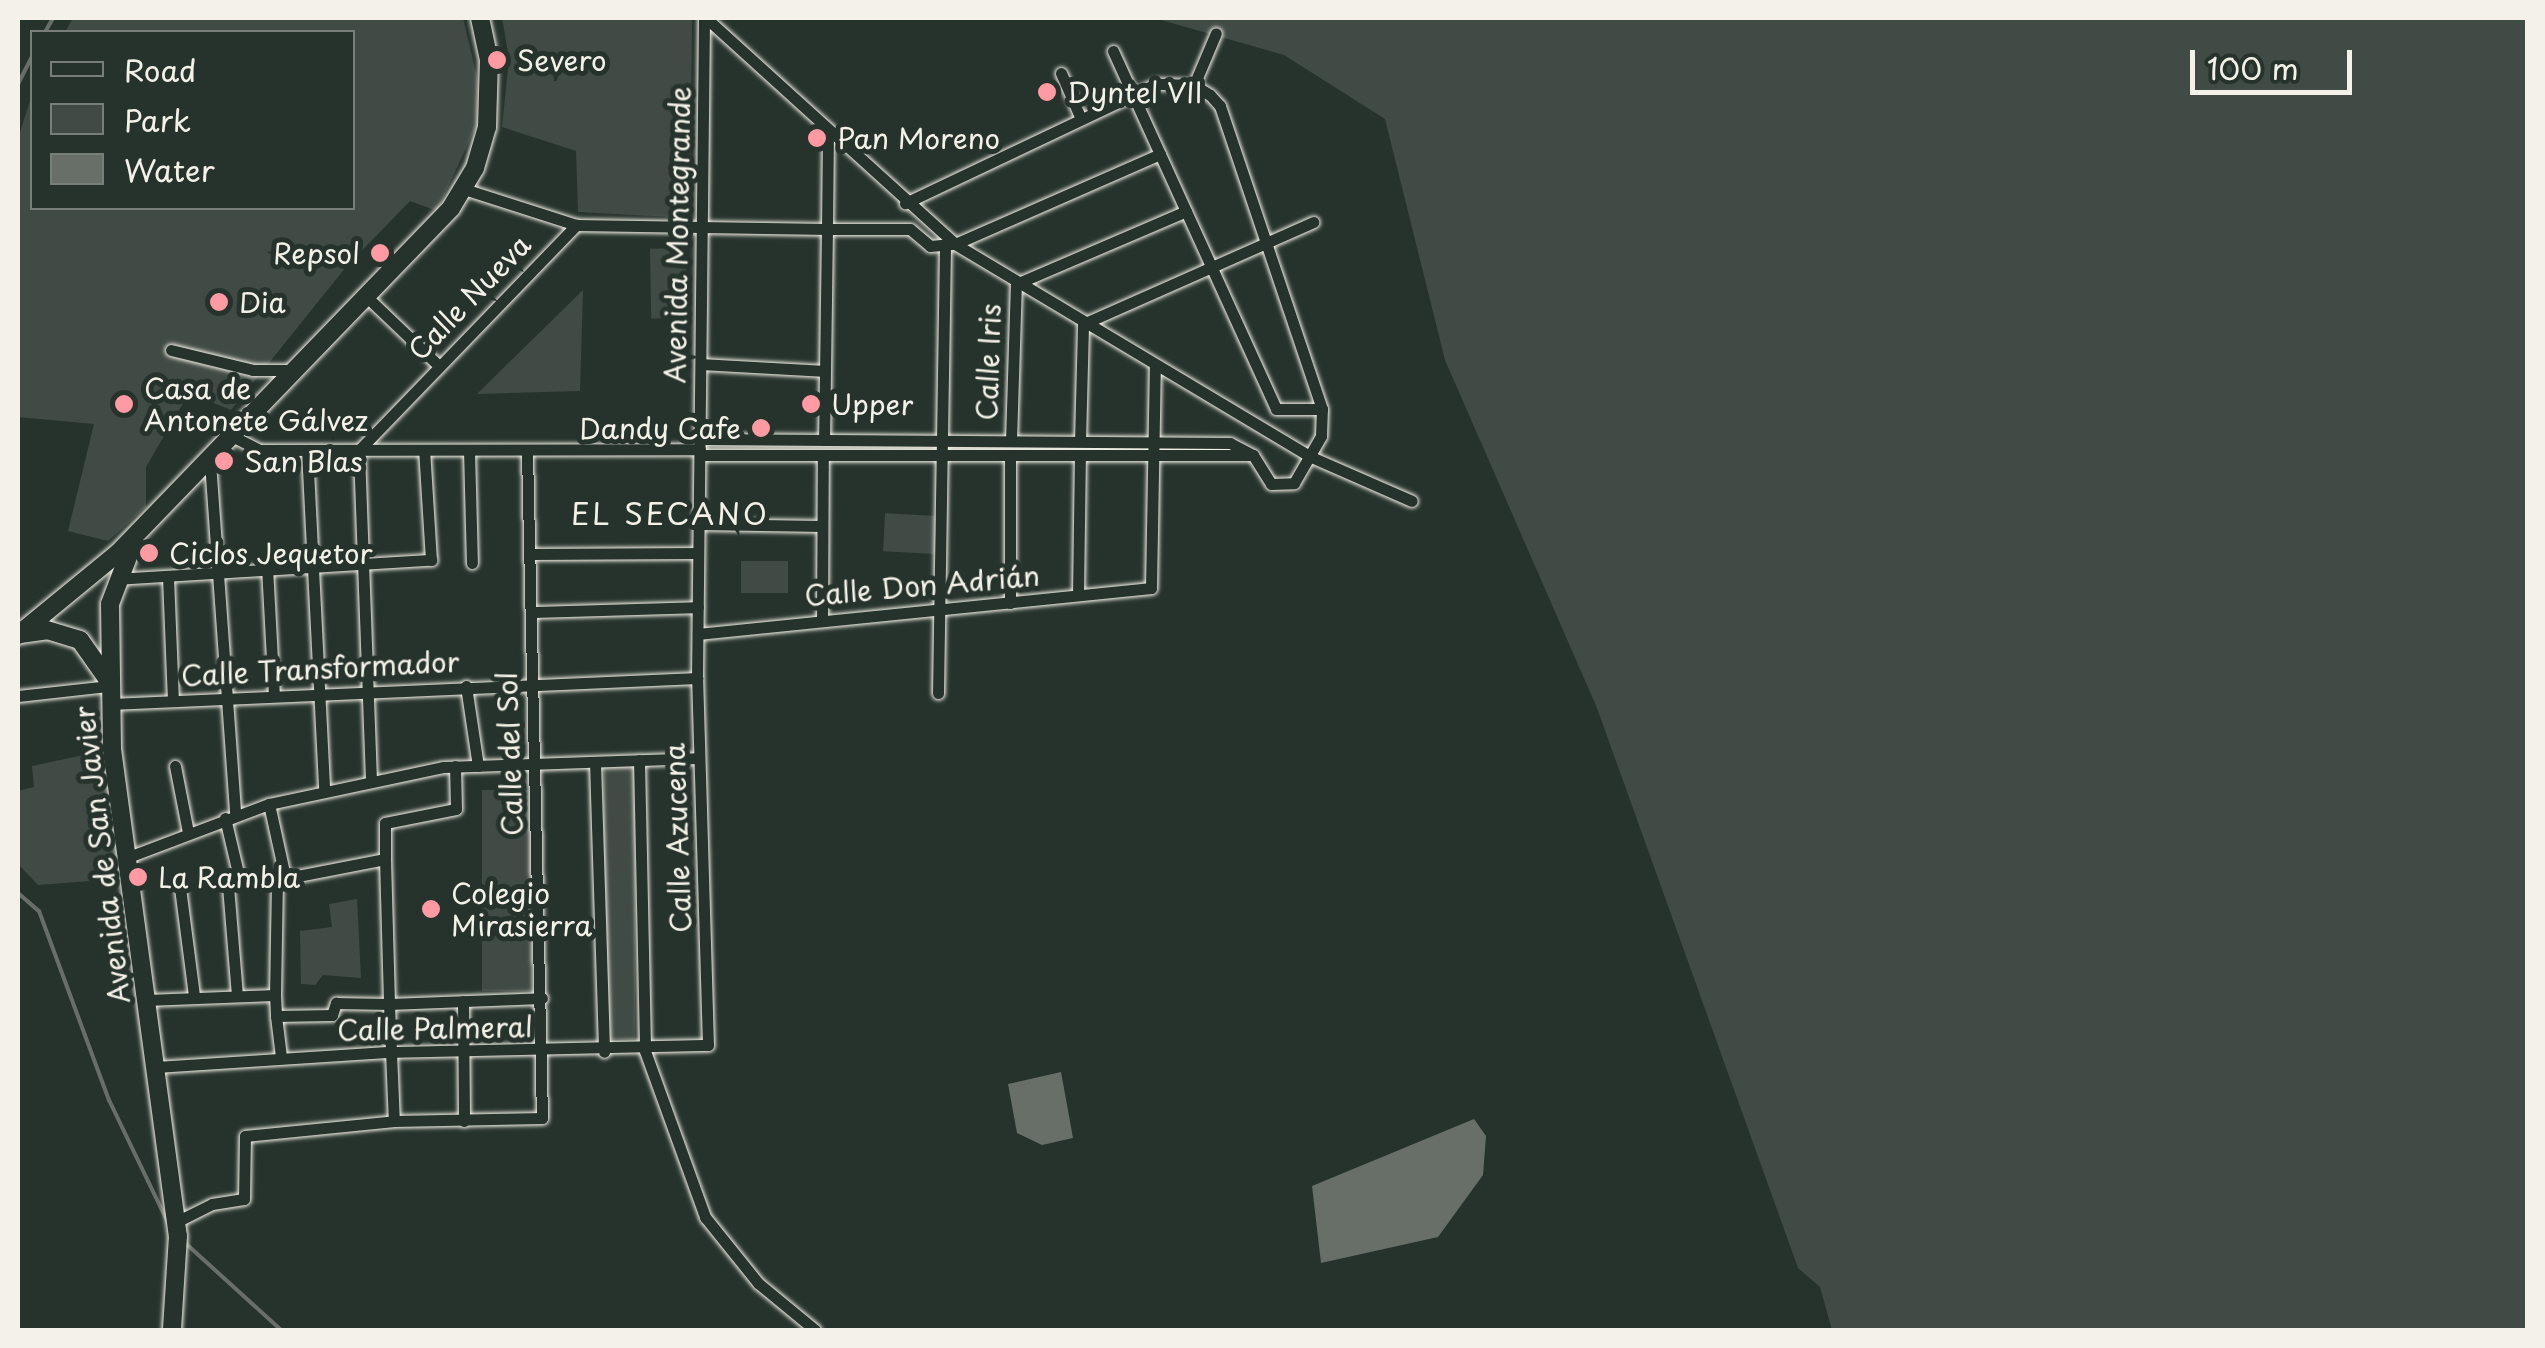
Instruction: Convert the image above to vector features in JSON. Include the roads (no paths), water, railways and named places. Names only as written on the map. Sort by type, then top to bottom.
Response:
[{"type":"main road","points":[[18,634],[110,573],[143,529],[304,366],[464,188],[487,128],[485,22]]},
{"type":"main road","name":"Avenida de San Javier","points":[[110,573],[109,695],[126,858],[176,1222],[172,1330]]},
{"type":"main road","points":[[18,634],[47,630],[80,640],[98,659],[109,695]]},
{"type":"street","points":[[706,18],[950,245],[1309,456],[1412,501]]},
{"type":"street","name":"Avenida Montegrande","points":[[698,634],[706,18]]},
{"type":"street","points":[[1194,85],[1216,33]]},
{"type":"street","points":[[1112,51],[1276,409],[1322,409]]},
{"type":"street","points":[[1062,74],[1081,119]]},
{"type":"street","points":[[234,437],[260,450],[700,448],[824,440],[1230,443],[1253,456],[1272,484],[1294,483],[1321,436],[1322,409],[1220,106],[1194,85],[1156,84],[905,202]]},
{"type":"street","points":[[824,440],[828,133]]},
{"type":"street","points":[[464,188],[576,225],[910,228],[919,242],[950,245],[1160,154]]},
{"type":"street","points":[[1016,284],[1186,211]]},
{"type":"street","points":[[1083,324],[1213,270],[1313,222]]},
{"type":"street","name":"Calle Nueva","points":[[359,450],[437,364],[576,225]]},
{"type":"street","points":[[938,693],[950,245]]},
{"type":"street","name":"Calle Iris","points":[[1011,441],[1016,284]]},
{"type":"street","points":[[368,298],[437,364]]},
{"type":"street","points":[[1080,441],[1083,324]]},
{"type":"street","points":[[171,350],[253,370],[287,373],[304,366]]},
{"type":"street","points":[[701,364],[825,371]]},
{"type":"street","points":[[1152,459],[1155,367]]},
{"type":"street","points":[[253,370],[263,384],[262,409]]},
{"type":"street","points":[[700,448],[823,456],[1253,456]]},
{"type":"street","points":[[307,450],[324,789]]},
{"type":"street","points":[[359,450],[371,780]]},
{"type":"street","points":[[110,573],[168,577],[220,570],[431,560],[424,450]]},
{"type":"street","points":[[469,450],[472,563]]},
{"type":"street","name":"Calle del Sol","points":[[464,1121],[542,1118],[544,1052],[527,450]]},
{"type":"street","points":[[822,621],[823,456]]},
{"type":"street","name":"Calle Iris","points":[[1010,458],[1010,603]]},
{"type":"street","points":[[1078,595],[1080,458]]},
{"type":"street","name":"Calle Don Adrián","points":[[698,634],[1151,588],[1152,459]]},
{"type":"street","points":[[210,462],[232,698],[230,816],[239,877]]},
{"type":"street","points":[[699,524],[822,526]]},
{"type":"street","points":[[530,554],[698,553]]},
{"type":"street","points":[[266,568],[274,696]]},
{"type":"street","points":[[168,577],[173,700]]},
{"type":"street","points":[[531,612],[698,607]]},
{"type":"street","name":"Calle Azucena","points":[[698,634],[709,1040]]},
{"type":"street","name":"Calle Transformador","points":[[18,696],[109,695],[173,700],[697,678]]},
{"type":"street","points":[[466,686],[478,766]]},
{"type":"street","points":[[126,858],[230,816],[371,780],[455,766],[699,758]]},
{"type":"street","points":[[639,760],[645,1051],[705,1217],[758,1283],[814,1330]]},
{"type":"street","points":[[596,762],[604,1052]]},
{"type":"street","points":[[175,766],[188,832]]},
{"type":"street","points":[[394,1121],[386,823],[456,809],[455,766]]},
{"type":"street","points":[[269,804],[281,878],[274,995],[282,1057]]},
{"type":"street","points":[[281,878],[385,860]]},
{"type":"street","points":[[180,880],[194,996]]},
{"type":"street","points":[[228,886],[236,996]]},
{"type":"street","points":[[146,1000],[274,995]]},
{"type":"street","points":[[276,1016],[332,1015],[336,1003],[542,998]]},
{"type":"street","points":[[176,1222],[212,1204],[244,1199],[246,1136],[394,1121],[464,1121],[463,1001]]},
{"type":"street","name":"Calle Palmeral","points":[[156,1067],[391,1052],[701,1050],[709,1040]]},
{"type":"water","points":[[1061,1072],[1073,1138],[1042,1145],[1017,1133],[1008,1084]]},
{"type":"water","points":[[1474,1119],[1486,1136],[1483,1175],[1438,1237],[1321,1263],[1312,1186]]},
{"type":"waterway","points":[[46,30],[53,18]]},
{"type":"waterway","points":[[18,84],[30,60]]},
{"type":"waterway","points":[[18,893],[39,911],[109,1100],[170,1227]]},
{"type":"waterway","points":[[183,1241],[281,1330]]},
{"type":"place","name":"Severo","points":[[497,60]]},
{"type":"place","name":"Dyntel VII","points":[[1047,92]]},
{"type":"place","name":"Pan Moreno","points":[[817,138]]},
{"type":"place","name":"Repsol","points":[[380,253]]},
{"type":"place","name":"Dia","points":[[219,302]]},
{"type":"place","name":"Casa de Antonete Gálvez","points":[[124,404]]},
{"type":"place","name":"Upper","points":[[811,404]]},
{"type":"place","name":"Dandy Cafe","points":[[761,428]]},
{"type":"place","name":"San Blas","points":[[224,461]]},
{"type":"place","name":"Ciclos Jequetor","points":[[149,553]]},
{"type":"place","name":"La Rambla","points":[[138,877]]},
{"type":"place","name":"Colegio Mirasierra","points":[[431,909]]},
{"type":"district","name":"EL SECANO","points":[[670,513]]}]
